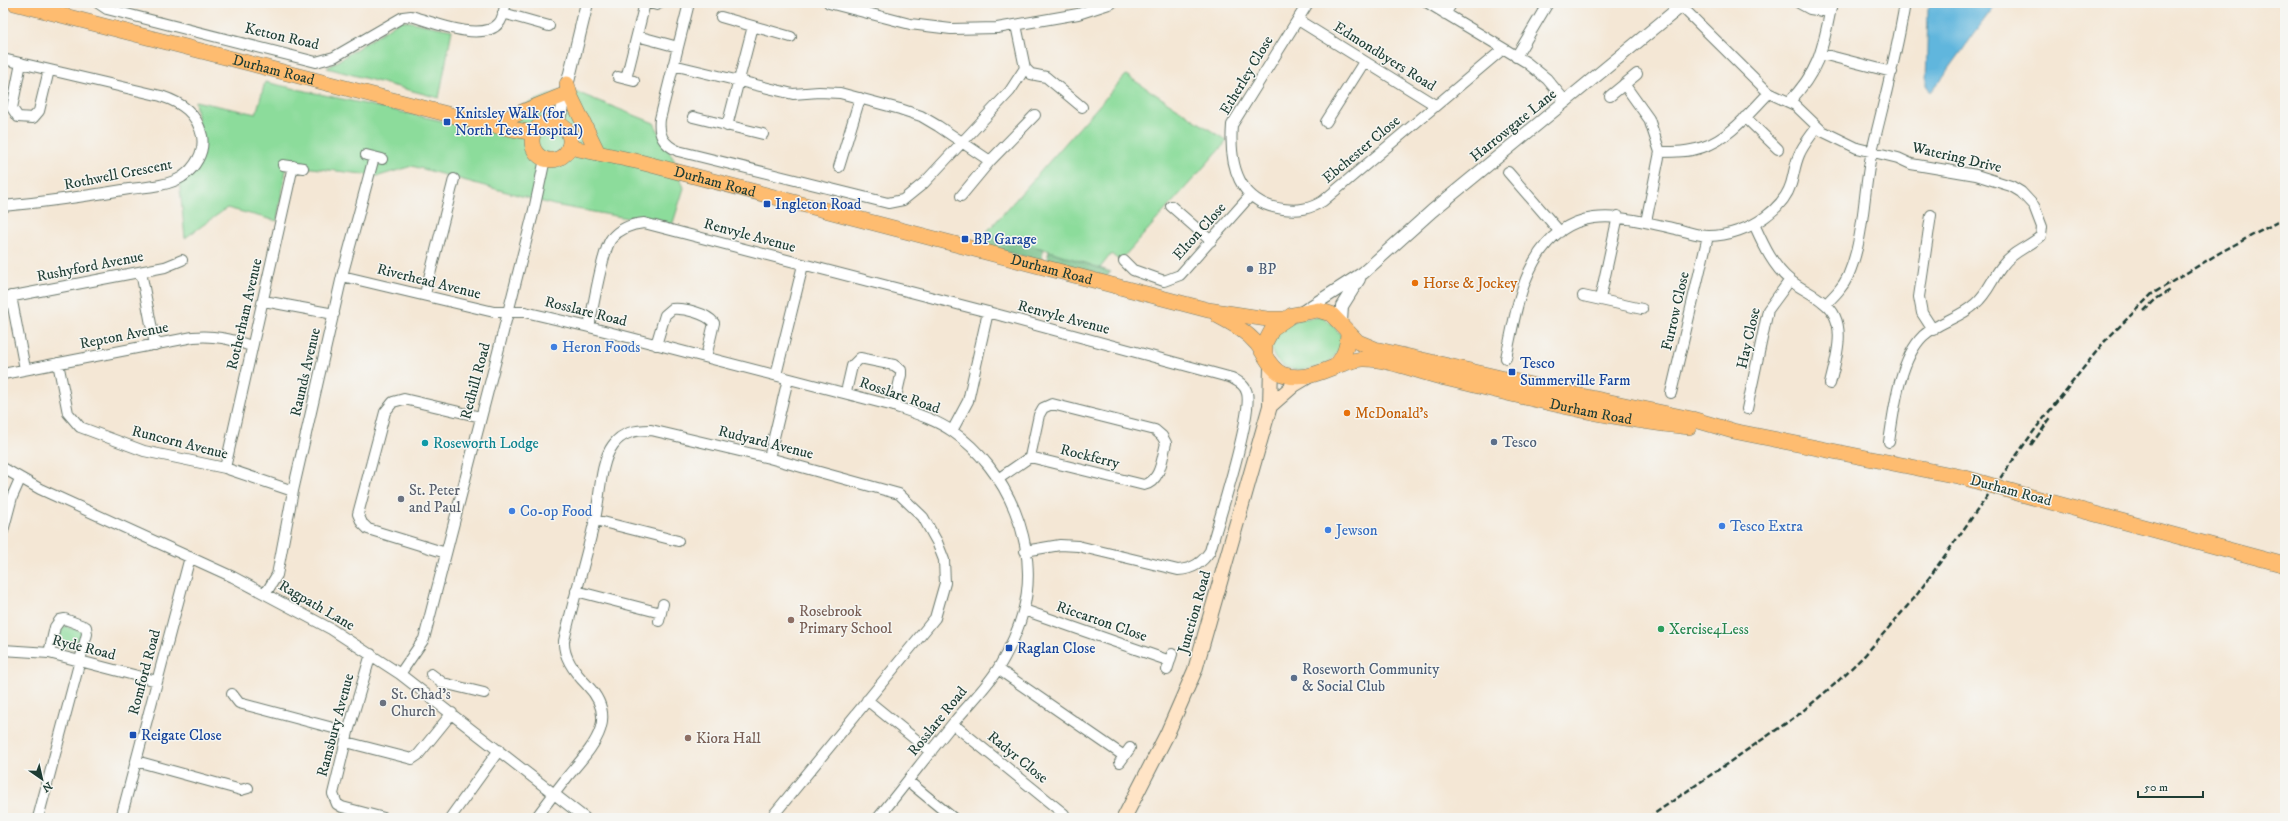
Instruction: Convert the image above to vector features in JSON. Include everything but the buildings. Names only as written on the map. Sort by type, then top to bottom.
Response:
[{"type":"main road","name":"Durham Road","points":[[14,3],[490,125],[533,133]]},
{"type":"main road","points":[[490,125],[565,90],[570,96],[598,153]]},
{"type":"main road","points":[[545,122],[558,122],[567,130],[570,136],[569,147],[561,157],[554,160],[544,159],[539,156],[533,147],[533,133],[545,122]]},
{"type":"main road","name":"Durham Road","points":[[569,147],[598,153],[1208,310],[1267,319],[1283,319]]},
{"type":"main road","name":"Durham Road","points":[[1208,310],[1239,327],[1256,344],[1268,361],[1280,373],[1295,377],[1309,376],[1363,359],[1381,361],[1422,373],[1550,403],[1667,424],[1733,431]]},
{"type":"main road","name":"Durham Road","points":[[1268,361],[1265,343],[1273,328],[1283,319],[1303,311],[1318,310],[1331,314],[1358,342],[1375,349],[1553,390],[1678,416],[1733,431],[1962,477],[2285,565]]},
{"type":"main road","points":[[1335,367],[1344,356],[1348,343],[1344,328]]},
{"type":"main road","name":"Junction Road","points":[[1124,818],[1167,734],[1195,670],[1270,406],[1272,391],[1268,361]]},
{"type":"main road","points":[[1270,406],[1294,385],[1309,376]]},
{"type":"street","name":"Ketton Road","points":[[98,3],[107,9],[316,62],[334,57],[403,17],[411,16],[476,33],[490,31],[500,23],[505,8]]},
{"type":"street","points":[[558,122],[587,3]]},
{"type":"street","points":[[626,79],[645,3]]},
{"type":"street","points":[[689,3],[673,65],[659,129],[662,139],[668,146],[678,151],[888,203],[903,200],[924,183],[1010,91],[1025,68]]},
{"type":"street","points":[[830,3],[841,4],[910,24],[951,29],[997,28],[1078,14],[1112,3]]},
{"type":"street","name":"Etherley Close","points":[[1234,169],[1231,140],[1232,125],[1308,3]]},
{"type":"street","points":[[1428,3],[1526,62],[1548,80],[1566,102]]},
{"type":"street","points":[[1445,14],[1452,3]]},
{"type":"street","points":[[1516,57],[1548,3]]},
{"type":"street","points":[[1790,102],[1813,73],[1822,54],[1831,8],[1810,9],[1799,3]]},
{"type":"street","points":[[1826,304],[1838,293],[1851,267],[1873,152],[1897,50],[1905,3]]},
{"type":"street","points":[[1660,152],[1682,151],[1704,147],[1726,134],[1769,93],[1681,4]]},
{"type":"street","name":"Harrowgate Lane","points":[[1303,311],[1363,273],[1432,211],[1566,102],[1681,4]]},
{"type":"street","points":[[505,8],[549,26]]},
{"type":"street","points":[[721,17],[791,37]]},
{"type":"street","name":"Edmondbyers Road","points":[[1298,20],[1435,105]]},
{"type":"street","points":[[1016,24],[1025,68],[1031,74],[1046,77],[1082,107]]},
{"type":"street","points":[[727,126],[753,26]]},
{"type":"street","points":[[637,36],[678,47]]},
{"type":"street","name":"Ebchester Close","points":[[1234,169],[1250,196],[1266,207],[1294,211],[1311,208],[1324,201],[1435,105],[1503,49]]},
{"type":"street","points":[[1822,54],[1892,72]]},
{"type":"street","name":"Rothwell Crescent","points":[[3,59],[161,96],[177,102],[191,112],[200,128],[203,143],[200,157],[192,168],[181,178],[162,184],[51,202],[3,206]]},
{"type":"street","points":[[1326,122],[1336,114],[1364,62]]},
{"type":"street","points":[[21,63],[12,108],[18,117],[33,118],[39,112],[49,70]]},
{"type":"street","points":[[673,65],[793,94],[819,92],[840,93],[921,116],[990,161]]},
{"type":"street","points":[[1610,96],[1637,74]]},
{"type":"street","points":[[1624,84],[1649,119],[1660,152],[1646,222]]},
{"type":"street","name":"Watering Drive","points":[[1769,93],[1790,102],[1817,127],[1838,140],[1911,164],[1976,175],[2011,186],[2021,192],[2034,206],[2042,227],[2041,236],[2012,255],[2002,265],[1986,294],[1968,311],[1923,336],[1908,361],[1896,397],[1889,442]]},
{"type":"street","points":[[840,167],[860,98]]},
{"type":"street","points":[[961,196],[990,161],[1035,115]]},
{"type":"street","points":[[692,116],[763,134]]},
{"type":"street","points":[[1745,117],[1778,149]]},
{"type":"street","points":[[1506,358],[1520,299],[1528,276],[1542,251],[1560,232],[1591,218],[1618,216],[1708,236],[1737,231],[1754,224],[1777,206],[1787,192],[1800,152],[1817,127]]},
{"type":"street","name":"Raunds Avenue","points":[[266,593],[277,575],[293,491],[342,276],[374,157]]},
{"type":"street","name":"Redhill Road","points":[[400,674],[424,639],[534,210],[544,159]]},
{"type":"street","name":"Rotherham Avenue","points":[[225,468],[251,346],[264,300],[293,166]]},
{"type":"street","points":[[1508,172],[1560,232]]},
{"type":"street","points":[[424,294],[454,179]]},
{"type":"street","name":"Elton Close","points":[[1124,261],[1133,270],[1164,282],[1180,275],[1250,196]]},
{"type":"street","points":[[1171,206],[1211,241]]},
{"type":"street","points":[[1931,215],[1919,297],[1922,313],[1933,330]]},
{"type":"street","points":[[1600,299],[1618,216]]},
{"type":"street","name":"Renvyle Avenue","points":[[588,327],[606,252],[611,240],[626,227],[632,224],[644,223],[988,312],[1232,378],[1243,385],[1247,394],[1242,432],[1210,551],[1202,562],[1188,570],[1178,570],[1078,546],[1060,545],[1025,551]]},
{"type":"street","points":[[1754,224],[1767,252],[1790,280],[1826,304],[1838,324],[1838,348],[1830,384]]},
{"type":"street","name":"Furrow Close","points":[[1671,393],[1708,236]]},
{"type":"street","name":"Rushyford Avenue","points":[[7,297],[142,272],[165,267],[182,260]]},
{"type":"street","points":[[776,375],[803,265]]},
{"type":"street","points":[[142,272],[155,345]]},
{"type":"street","name":"Harrowgate Lane","points":[[1344,328],[1342,306],[1363,273]]},
{"type":"street","name":"Riverhead Avenue","points":[[342,276],[424,294],[494,312],[508,312]]},
{"type":"street","name":"Hay Close","points":[[1747,409],[1768,310],[1790,280]]},
{"type":"street","points":[[1584,296],[1642,309]]},
{"type":"street","points":[[7,297],[25,370]]},
{"type":"street","points":[[264,300],[334,314]]},
{"type":"street","points":[[656,345],[665,315],[672,309],[678,309],[706,316],[714,323],[706,357]]},
{"type":"street","name":"Rosslare Road","points":[[508,312],[525,312],[588,327],[788,379],[846,392],[894,406],[928,418],[952,431],[986,461],[1015,508],[1025,551],[1027,571],[1024,610],[1018,629],[998,669],[878,818]]},
{"type":"street","points":[[952,431],[968,400],[988,312]]},
{"type":"street","name":"Repton Avenue","points":[[3,374],[155,345],[212,336],[228,338],[251,346]]},
{"type":"street","points":[[846,392],[852,366],[860,358],[894,365],[901,370],[901,375],[894,406]]},
{"type":"street","name":"Runcorn Avenue","points":[[58,363],[68,413],[80,427],[144,451],[225,468],[293,491]]},
{"type":"street","points":[[769,458],[788,379]]},
{"type":"street","points":[[446,553],[368,529],[362,523],[358,514],[372,456],[385,412],[393,402],[404,399],[481,417]]},
{"type":"street","name":"Rockferry","points":[[1052,404],[1155,430],[1162,436],[1166,443],[1156,477],[1151,483],[1144,485],[1030,457],[1039,415],[1043,408],[1052,404]]},
{"type":"street","name":"Rudyard Avenue","points":[[536,818],[554,793],[596,742],[603,719],[601,704],[592,690],[578,676],[563,649],[576,591],[595,520],[607,455],[613,444],[621,437],[634,430],[651,430],[769,458],[899,494],[923,517],[937,542],[944,560],[945,583],[935,618],[771,818]]},
{"type":"street","points":[[998,479],[1030,457]]},
{"type":"street","name":"Ragpath Lane","points":[[3,468],[20,479],[266,593],[371,654],[452,713],[554,793],[582,817]]},
{"type":"street","points":[[3,531],[12,497],[20,479]]},
{"type":"street","points":[[595,520],[679,541]]},
{"type":"street","name":"Romford Road","points":[[121,818],[190,557]]},
{"type":"street","points":[[576,591],[661,613]]},
{"type":"street","name":"Riccarton Close","points":[[1024,610],[1170,661]]},
{"type":"street","points":[[38,818],[80,660],[87,630],[84,625],[65,619],[60,620],[55,627],[49,653]]},
{"type":"street","name":"Ryde Road","points":[[3,650],[49,653],[157,681]]},
{"type":"street","name":"Ramsbury Avenue","points":[[371,654],[333,789],[334,799],[342,807],[384,818]]},
{"type":"street","points":[[998,669],[1125,755]]},
{"type":"street","points":[[431,674],[441,681],[484,693]]},
{"type":"street","points":[[428,695],[441,681]]},
{"type":"street","points":[[232,694],[239,703],[412,759],[418,755],[452,713]]},
{"type":"street","points":[[867,700],[932,752]]},
{"type":"street","name":"Radyr Close","points":[[953,724],[1065,813]]},
{"type":"street","points":[[450,818],[499,750]]},
{"type":"street","points":[[136,761],[241,790],[248,788]]},
{"type":"street","points":[[908,781],[953,818]]},
{"type":"green space","points":[[401,20],[452,30],[439,98],[327,68]]},
{"type":"green space","points":[[1126,75],[1227,141],[1120,261],[1111,254],[1100,268],[1044,249],[985,234]]},
{"type":"green space","points":[[265,82],[470,127],[566,88],[654,123],[674,160],[684,188],[672,226],[554,205],[412,166],[379,176],[287,165],[277,221],[227,208],[185,238],[179,179],[202,156],[195,101],[256,114]]},
{"type":"green space","points":[[984,234],[1044,249],[1041,261],[982,246]]},
{"type":"green space","points":[[1049,251],[1111,272],[1105,278],[1046,262]]},
{"type":"green space","points":[[1321,317],[1329,321],[1341,335],[1339,348],[1331,360],[1314,368],[1300,370],[1287,368],[1276,360],[1272,347],[1273,340],[1281,328],[1297,320]]},
{"type":"green space","points":[[59,624],[84,632],[80,648],[67,648],[55,642]]},
{"type":"water","points":[[1933,3],[1997,3],[1931,92],[1926,85],[1928,8]]},
{"type":"railway","points":[[1648,818],[1798,715],[1835,684],[1865,655],[1916,596],[2036,428],[2104,342],[2152,294],[2221,252],[2285,218]]},
{"type":"railway","points":[[2144,311],[2156,299],[2172,289]]},
{"type":"railway","points":[[2031,445],[2052,416]]},
{"type":"place","name":"Knitsley Walk (for North Tees Hospital)","points":[[447,122]]},
{"type":"place","name":"Ingleton Road","points":[[767,204]]},
{"type":"place","name":"BP Garage","points":[[965,239]]},
{"type":"place","name":"BP","points":[[1250,269]]},
{"type":"place","name":"Horse & Jockey","points":[[1415,283]]},
{"type":"place","name":"Heron Foods","points":[[554,347]]},
{"type":"place","name":"Tesco Summerville Farm","points":[[1512,372]]},
{"type":"place","name":"McDonald's","points":[[1347,413]]},
{"type":"place","name":"Tesco","points":[[1494,442]]},
{"type":"place","name":"Roseworth Lodge","points":[[425,443]]},
{"type":"place","name":"St. Peter and Paul","points":[[401,499]]},
{"type":"place","name":"Co-op Food","points":[[512,511]]},
{"type":"place","name":"Tesco Extra","points":[[1722,526]]},
{"type":"place","name":"Jewson","points":[[1328,530]]},
{"type":"place","name":"Rosebrook Primary School","points":[[791,620]]},
{"type":"place","name":"Xercise4Less","points":[[1661,629]]},
{"type":"place","name":"Raglan Close","points":[[1009,648]]},
{"type":"place","name":"Roseworth Community & Social Club","points":[[1294,678]]},
{"type":"place","name":"St. Chad's Church","points":[[383,703]]},
{"type":"place","name":"Reigate Close","points":[[133,735]]},
{"type":"place","name":"Kiora Hall","points":[[688,738]]}]
